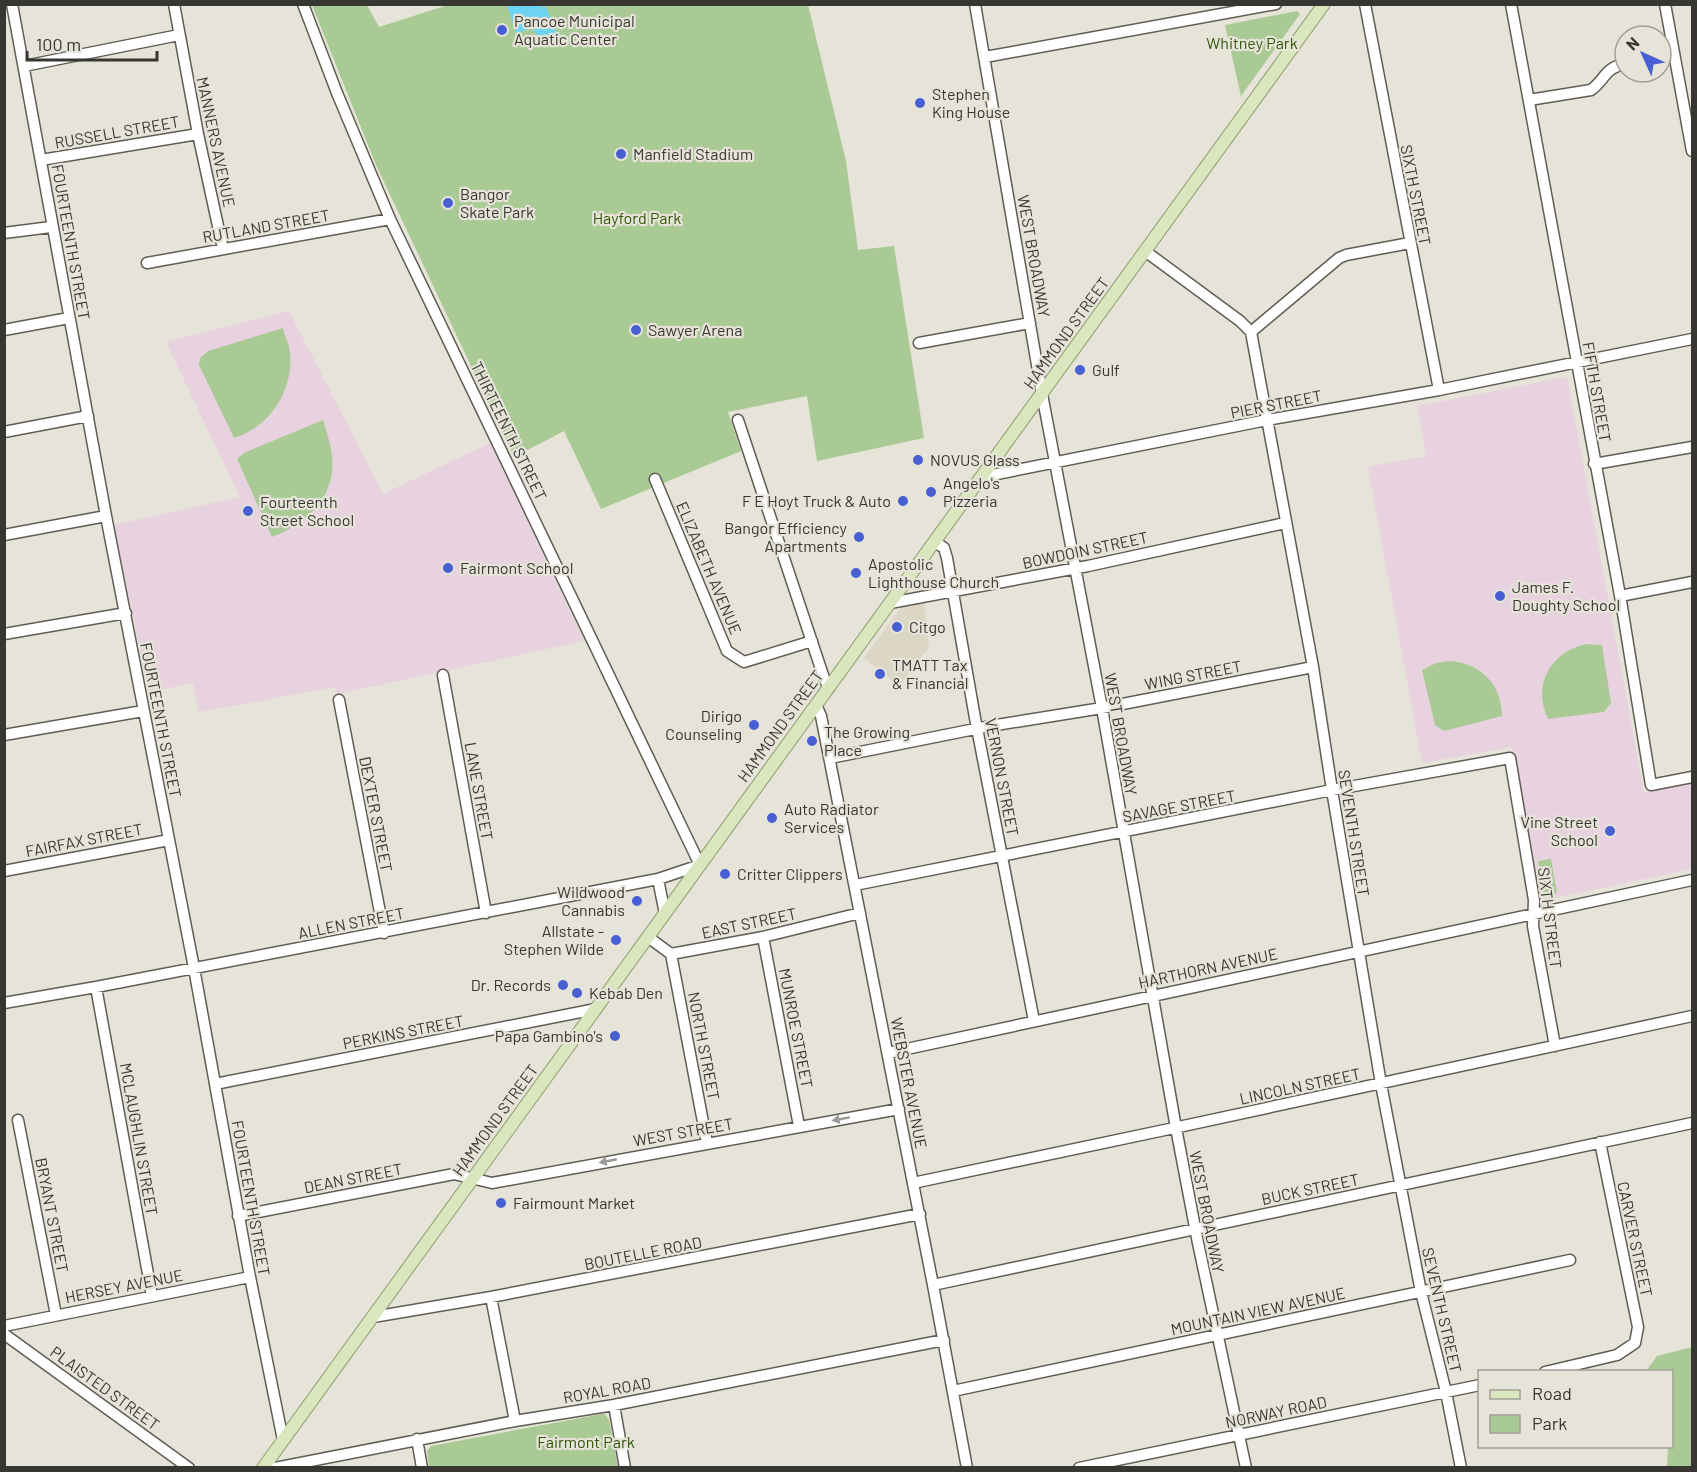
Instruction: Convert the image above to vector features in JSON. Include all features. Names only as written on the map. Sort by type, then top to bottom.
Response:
[{"type":"main road","name":"HAMMOND STREET","points":[[263,1467],[1324,4]]},
{"type":"street","name":"FOURTEENTH STREET","points":[[12,4],[51,227],[194,968],[238,1216],[283,1440]]},
{"type":"street","name":"MANNERS AVENUE","points":[[174,4],[198,134],[223,249]]},
{"type":"street","name":"THIRTEENTH STREET","points":[[303,4],[337,93],[390,219],[700,865]]},
{"type":"street","name":"WEST BROADWAY","points":[[975,4],[1042,394],[1102,708],[1176,1128],[1195,1229],[1246,1467]]},
{"type":"street","points":[[985,57],[1235,8],[1276,4]]},
{"type":"street","name":"SIXTH STREET","points":[[1365,4],[1439,390]]},
{"type":"street","name":"FIFTH STREET","points":[[1511,4],[1620,596],[1652,785],[1692,777]]},
{"type":"street","points":[[1665,4],[1692,151]]},
{"type":"street","points":[[24,66],[180,35]]},
{"type":"street","points":[[1529,100],[1591,90],[1613,67]]},
{"type":"street","name":"RUSSELL STREET","points":[[41,160],[198,134]]},
{"type":"street","name":"RUTLAND STREET","points":[[147,263],[390,219]]},
{"type":"street","points":[[4,233],[51,227]]},
{"type":"street","points":[[1145,251],[1240,321],[1251,332],[1339,258],[1410,243]]},
{"type":"street","points":[[4,330],[69,318]]},
{"type":"street","points":[[919,343],[1030,323]]},
{"type":"street","name":"SEVENTH STREET","points":[[1251,332],[1313,667],[1381,1084],[1421,1292],[1446,1392],[1461,1467]]},
{"type":"street","name":"PIER STREET","points":[[982,477],[1692,339]]},
{"type":"street","points":[[4,432],[88,416]]},
{"type":"street","points":[[738,420],[829,688]]},
{"type":"street","points":[[1594,464],[1692,447]]},
{"type":"street","name":"ELIZABETH AVENUE","points":[[655,479],[727,651],[744,662],[812,641]]},
{"type":"street","points":[[4,535],[106,516]]},
{"type":"street","name":"BOWDOIN STREET","points":[[890,603],[907,598],[1076,569],[1286,523]]},
{"type":"street","name":"VERNON STREET","points":[[935,542],[944,548],[1034,1022]]},
{"type":"street","points":[[1620,596],[1692,582]]},
{"type":"street","points":[[4,634],[126,613]]},
{"type":"street","name":"WING STREET","points":[[830,759],[977,729],[1102,708],[1313,667]]},
{"type":"street","name":"LANE STREET","points":[[443,675],[486,913]]},
{"type":"street","name":"DEXTER STREET","points":[[339,700],[384,933]]},
{"type":"street","name":"WEBSTER AVENUE","points":[[816,705],[822,716],[920,1214],[967,1467]]},
{"type":"street","points":[[4,735],[143,711]]},
{"type":"street","name":"SIXTH STREET","points":[[1510,758],[1534,900],[1533,926],[1555,1046]]},
{"type":"street","name":"SAVAGE STREET","points":[[855,885],[1332,790],[1510,758]]},
{"type":"street","name":"FAIRFAX STREET","points":[[4,871],[169,840]]},
{"type":"street","name":"ALLEN STREET","points":[[4,1003],[384,933],[658,879],[700,865]]},
{"type":"street","points":[[658,879],[665,914]]},
{"type":"street","name":"HARTHORN AVENUE","points":[[888,1053],[1692,880]]},
{"type":"street","name":"EAST STREET","points":[[671,954],[763,937],[860,913]]},
{"type":"street","points":[[648,937],[671,954]]},
{"type":"street","name":"MUNROE STREET","points":[[763,937],[800,1126]]},
{"type":"street","name":"NORTH STREET","points":[[671,954],[707,1143]]},
{"type":"street","name":"MCLAUGHLIN STREET","points":[[96,987],[152,1296]]},
{"type":"street","name":"PERKINS STREET","points":[[215,1084],[596,1009]]},
{"type":"street","name":"LINCOLN STREET","points":[[913,1183],[1692,1016]]},
{"type":"street","name":"WEST STREET","points":[[473,1178],[492,1183],[899,1109]]},
{"type":"street","name":"BRYANT STREET","points":[[18,1120],[56,1315]]},
{"type":"street","name":"BUCK STREET","points":[[933,1285],[1692,1123]]},
{"type":"street","name":"CARVER STREET","points":[[1549,1370],[1617,1354],[1635,1343],[1638,1327],[1600,1142]]},
{"type":"street","name":"DEAN STREET","points":[[238,1216],[451,1174],[462,1174],[473,1178]]},
{"type":"street","name":"BOUTELLE ROAD","points":[[373,1317],[491,1297],[920,1214]]},
{"type":"street","name":"MOUNTAIN VIEW AVENUE","points":[[953,1391],[1570,1260]]},
{"type":"street","name":"HERSEY AVENUE","points":[[4,1326],[250,1277]]},
{"type":"street","points":[[491,1297],[515,1421]]},
{"type":"street","name":"PLAISTED STREET","points":[[4,1334],[189,1467]]},
{"type":"street","name":"ROYAL ROAD","points":[[275,1467],[515,1421],[614,1405],[944,1340]]},
{"type":"street","name":"NORWAY ROAD","points":[[1079,1467],[1478,1385]]},
{"type":"street","points":[[614,1405],[625,1467]]},
{"type":"street","points":[[417,1439],[422,1467]]},
{"type":"shaded area","points":[[289,311],[383,494],[490,443],[584,641],[337,694],[335,687],[199,712],[193,683],[149,692],[114,525],[240,497],[166,342]]},
{"type":"shaded area","name":"James F. Doughty School","points":[[1567,377],[1644,793],[1692,782],[1692,869],[1541,901],[1512,747],[1422,763],[1368,467],[1426,456],[1417,406]]},
{"type":"shaded area","points":[[923,593],[929,647],[899,686],[864,658],[910,595]]},
{"type":"green space","name":"Hayford Park","points":[[312,5],[367,5],[379,27],[448,5],[808,5],[846,161],[858,250],[894,246],[924,438],[817,461],[807,396],[728,412],[741,451],[601,509],[564,431],[514,457],[376,165]]},
{"type":"green space","name":"Whitney Park","points":[[1297,11],[1300,14],[1241,96],[1225,25]]},
{"type":"green space","points":[[283,328],[289,346],[290,361],[285,389],[279,402],[260,424],[234,438],[199,365],[200,358],[208,351]]},
{"type":"green space","points":[[323,420],[332,458],[330,483],[312,512],[293,527],[272,537],[237,459],[244,453]]},
{"type":"green space","points":[[1586,644],[1602,645],[1611,703],[1604,712],[1548,719],[1542,694],[1548,672],[1563,654]]},
{"type":"green space","points":[[1450,661],[1471,666],[1488,678],[1498,695],[1502,716],[1444,731],[1435,725],[1422,670],[1436,663]]},
{"type":"green space","points":[[1551,859],[1557,893],[1544,895],[1538,861]]},
{"type":"green space","points":[[1692,1347],[1692,1467],[1667,1467],[1668,1448],[1673,1448],[1673,1370],[1647,1370],[1657,1356]]},
{"type":"green space","name":"Fairmont Park","points":[[605,1414],[609,1420],[618,1467],[429,1467],[427,1451],[431,1446]]},
{"type":"water","points":[[507,5],[549,5],[533,10],[546,7],[560,42],[546,46],[532,28],[516,33]]},
{"type":"place","name":"Pancoe Municipal Aquatic Center","points":[[502,30]]},
{"type":"place","name":"Stephen King House","points":[[920,103]]},
{"type":"place","name":"Manfield Stadium","points":[[621,154]]},
{"type":"place","name":"Bangor Skate Park","points":[[448,203]]},
{"type":"place","name":"Sawyer Arena","points":[[636,330]]},
{"type":"place","name":"Gulf","points":[[1080,370]]},
{"type":"place","name":"NOVUS Glass","points":[[918,460]]},
{"type":"place","name":"Angelo's Pizzeria","points":[[931,492]]},
{"type":"place","name":"F E Hoyt Truck & Auto","points":[[903,501]]},
{"type":"place","name":"Fourteenth Street School","points":[[248,511]]},
{"type":"place","name":"Bangor Efficiency Apartments","points":[[859,537]]},
{"type":"place","name":"Fairmont School","points":[[448,568]]},
{"type":"place","name":"Apostolic Lighthouse Church","points":[[856,573]]},
{"type":"place","name":"James F. Doughty School","points":[[1500,596]]},
{"type":"place","name":"Citgo","points":[[897,627]]},
{"type":"place","name":"TMATT Tax & Financial","points":[[880,674]]},
{"type":"place","name":"Dirigo Counseling","points":[[754,725]]},
{"type":"place","name":"The Growing Place","points":[[812,741]]},
{"type":"place","name":"Auto Radiator Services","points":[[772,818]]},
{"type":"place","name":"Vine Street School","points":[[1610,831]]},
{"type":"place","name":"Critter Clippers","points":[[725,874]]},
{"type":"place","name":"Wildwood Cannabis","points":[[637,901]]},
{"type":"place","name":"Allstate - Stephen Wilde","points":[[616,940]]},
{"type":"place","name":"Dr. Records","points":[[563,985]]},
{"type":"place","name":"Kebab Den","points":[[577,993]]},
{"type":"place","name":"Papa Gambino's","points":[[615,1036]]},
{"type":"place","name":"Fairmount Market","points":[[501,1203]]}]
